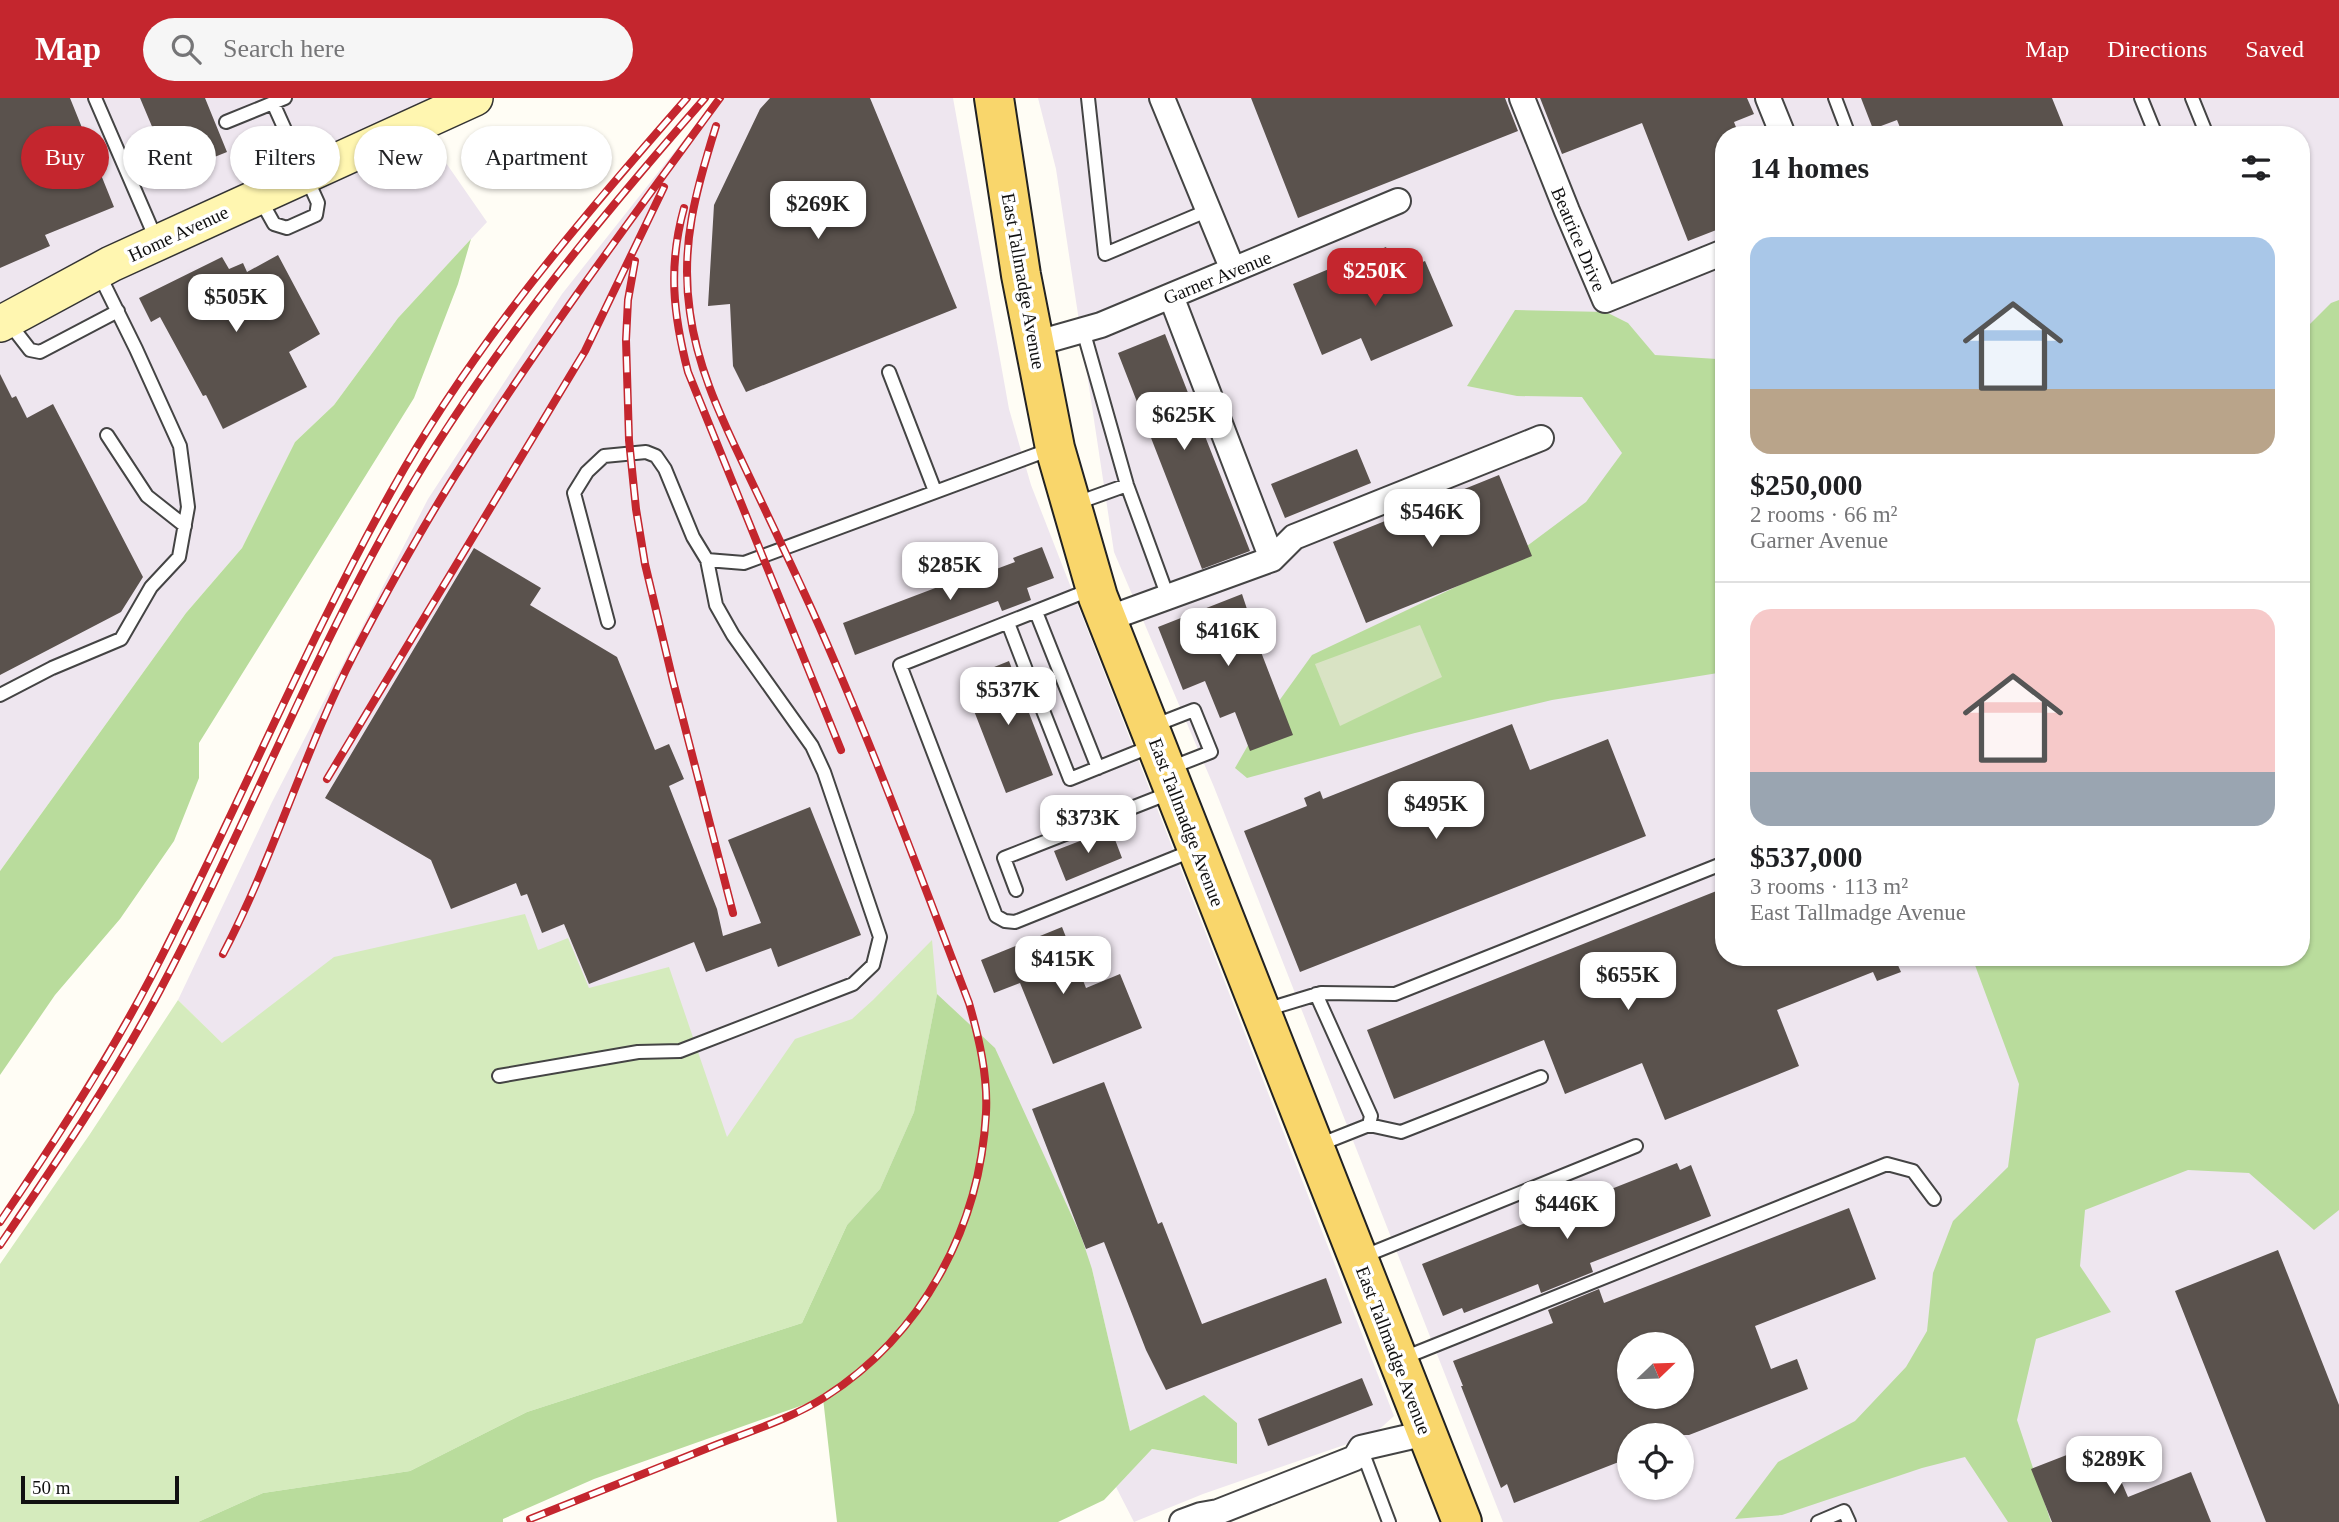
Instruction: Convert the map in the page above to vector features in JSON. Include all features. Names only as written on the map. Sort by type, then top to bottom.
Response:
[{"type":"main road","name":"East Tallmadge Avenue","points":[[994,98],[1034,344],[1055,448],[1070,506],[1102,604],[1462,1522]]},
{"type":"street","name":"Home Avenue","points":[[340,160],[475,98]]},
{"type":"street","points":[[1162,98],[1233,270]]},
{"type":"street","name":"Beatrice Drive","points":[[1522,98],[1605,300],[1715,256]]},
{"type":"street","points":[[1768,98],[1779,126]]},
{"type":"street","name":"Home Avenue","points":[[3,322],[97,271],[275,189]]},
{"type":"street","name":"Garner Avenue","points":[[1034,344],[1083,330],[1171,296],[1398,201]]},
{"type":"street","points":[[1171,296],[1272,559]]},
{"type":"street","points":[[1102,604],[1168,597],[1272,559],[1294,537],[1541,438]]},
{"type":"street","points":[[1182,1522],[1218,1512],[1355,1458],[1361,1448],[1426,1433]]},
{"type":"lane","points":[[95,98],[157,243]]},
{"type":"lane","points":[[1088,98],[1105,254],[1209,210]]},
{"type":"lane","points":[[1835,98],[1846,126]]},
{"type":"lane","points":[[2141,98],[2152,126]]},
{"type":"lane","points":[[2192,98],[2203,126]]},
{"type":"lane","points":[[226,122],[279,100],[288,126]]},
{"type":"lane","points":[[0,695],[52,668],[121,639],[151,587],[179,557],[188,507],[180,446],[97,271]]},
{"type":"lane","points":[[3,322],[30,350],[40,352],[118,311]]},
{"type":"lane","points":[[1083,330],[1127,485],[1168,597]]},
{"type":"lane","points":[[889,372],[935,491]]},
{"type":"lane","points":[[107,435],[147,496],[184,526]]},
{"type":"lane","points":[[707,560],[744,563],[1055,448]]},
{"type":"lane","points":[[499,1076],[638,1052],[680,1051],[853,984],[873,965],[880,937],[824,772],[811,746],[733,635],[716,605],[707,560],[693,537],[665,469],[656,456],[646,452],[604,456],[587,472],[573,493],[608,622]]},
{"type":"lane","points":[[1070,506],[1127,485]]},
{"type":"lane","points":[[1102,604],[1036,612],[900,665],[996,916],[1015,922],[1198,849]]},
{"type":"lane","points":[[1036,612],[1098,768]]},
{"type":"lane","points":[[1007,623],[1028,675]]},
{"type":"lane","points":[[1042,708],[1070,779],[1098,768],[1162,758]]},
{"type":"lane","points":[[1016,890],[1004,858],[1162,758]]},
{"type":"lane","points":[[1262,1011],[1316,994],[1395,994],[1715,867]]},
{"type":"lane","points":[[1316,994],[1371,1116],[1369,1125]]},
{"type":"lane","points":[[1314,1146],[1369,1125],[1401,1132],[1541,1077]]},
{"type":"lane","points":[[1358,1258],[1636,1146]]},
{"type":"lane","points":[[1398,1360],[1886,1164],[1913,1171],[1934,1199]]},
{"type":"lane","points":[[1361,1448],[1389,1522]]},
{"type":"lane","points":[[1818,1522],[1844,1511],[1849,1522]]},
{"type":"shaded area","points":[[0,98],[475,98],[419,124],[420,126],[354,126],[354,189],[447,189],[447,164],[461,185],[461,189],[464,189],[487,222],[398,318],[334,405],[295,442],[242,548],[186,613],[0,871]]},
{"type":"shaded area","points":[[717,98],[953,98],[1009,409],[1031,485],[1394,1416],[1373,1435],[1203,1494],[1134,1522],[1116,1487],[1152,1449],[1236,1464],[1237,1423],[1204,1396],[1130,1432],[1092,1269],[937,994],[914,1112],[880,1189],[847,1225],[300,1120],[178,1000],[272,802],[428,499],[562,294]]},
{"type":"shaded area","points":[[1038,98],[2339,98],[2339,1522],[1503,1522],[1214,787],[1114,552],[1056,169]]},
{"type":"green space","points":[[471,239],[458,284],[414,398],[199,743],[199,778],[174,841],[120,919],[55,995],[0,1075],[0,871],[186,613],[242,548],[295,442],[334,405],[398,318]]},
{"type":"green space","points":[[2339,300],[2339,1210],[2314,1230],[2249,1173],[2188,1170],[2085,1210],[2080,1266],[2111,1312],[2036,1339],[2017,1420],[2051,1522],[2008,1522],[1965,1457],[1922,1468],[1782,1515],[1735,1519],[1778,1462],[1855,1421],[1906,1367],[1927,1331],[1933,1273],[1953,1221],[2008,1167],[2019,1084],[1975,966],[2310,966],[2310,324],[2331,303]]},
{"type":"green space","points":[[1515,310],[1606,312],[1628,323],[1655,355],[1715,359],[1715,673],[1552,700],[1247,778],[1235,768],[1251,740],[1312,655],[1500,566],[1586,502],[1622,453],[1582,397],[1517,396],[1467,386]]},
{"type":"green space","points":[[1420,625],[1442,677],[1340,726],[1315,664]]},
{"type":"green space","points":[[525,914],[538,950],[568,938],[589,988],[669,967],[727,1137],[795,1039],[852,1019],[932,940],[937,994],[914,1112],[880,1189],[847,1225],[802,1323],[527,1412],[410,1471],[263,1493],[198,1522],[0,1522],[0,1264],[178,1000],[222,1043],[334,957]]},
{"type":"green space","points":[[937,994],[995,1048],[1081,1236],[1092,1269],[1130,1431],[1204,1395],[1237,1423],[1237,1464],[1152,1449],[1104,1500],[1058,1522],[837,1522],[823,1398],[594,1479],[503,1519],[503,1522],[198,1522],[263,1493],[410,1471],[527,1412],[802,1323],[847,1225],[880,1189],[914,1112]]},
{"type":"building","points":[[0,98],[70,98],[81,126],[21,126],[21,189],[107,189],[114,207],[45,235],[50,246],[0,268]]},
{"type":"building","points":[[140,98],[205,98],[227,152],[216,156],[216,126],[152,126]]},
{"type":"building","points":[[770,98],[870,98],[957,308],[746,392],[733,366],[730,304],[708,306],[714,205],[760,109]]},
{"type":"building","points":[[1251,98],[1505,98],[1518,131],[1298,218]]},
{"type":"building","points":[[1540,98],[1747,98],[1754,114],[1734,122],[1736,126],[1715,126],[1715,230],[1688,241],[1642,123],[1562,154]]},
{"type":"building","points":[[1861,98],[2052,98],[2063,126],[1899,126],[1897,120],[1881,126],[1872,126]]},
{"type":"building","points":[[1386,247],[1397,273],[1425,261],[1453,326],[1371,361],[1361,338],[1322,355],[1293,284],[1329,269],[1339,294],[1377,278],[1367,255]]},
{"type":"building","points":[[278,255],[320,334],[289,352],[307,387],[223,429],[160,317],[151,322],[139,298],[222,257],[229,269],[243,263],[247,272]]},
{"type":"building","points":[[1165,334],[1250,551],[1202,569],[1118,353]]},
{"type":"building","points":[[0,374],[12,398],[16,396],[27,418],[53,404],[143,577],[121,612],[0,675]]},
{"type":"building","points":[[1357,449],[1371,483],[1285,518],[1271,484]]},
{"type":"building","points":[[1499,475],[1532,556],[1366,623],[1333,542]]},
{"type":"building","points":[[1042,547],[1054,578],[1027,588],[1031,600],[1002,611],[998,601],[855,655],[843,623],[959,579],[959,583],[1015,562],[1013,558]]},
{"type":"building","points":[[474,548],[541,588],[530,605],[617,657],[655,750],[669,744],[684,779],[669,786],[717,909],[723,936],[761,923],[728,840],[810,807],[861,935],[778,967],[771,948],[706,972],[694,942],[589,984],[564,924],[542,933],[527,894],[521,896],[516,883],[451,909],[431,860],[325,798]]},
{"type":"building","points":[[1242,594],[1248,612],[1246,613],[1293,735],[1250,751],[1235,712],[1220,718],[1205,681],[1183,690],[1158,627]]},
{"type":"building","points":[[1009,661],[1053,775],[1006,793],[962,680]]},
{"type":"building","points":[[1512,724],[1530,770],[1608,739],[1646,836],[1300,972],[1244,831],[1307,806],[1304,798],[1320,791],[1323,799]]},
{"type":"building","points":[[1111,829],[1122,858],[1066,881],[1054,851]]},
{"type":"building","points":[[1715,892],[1715,966],[1898,966],[1901,972],[1877,981],[1873,972],[1777,1010],[1799,1066],[1665,1120],[1642,1063],[1565,1094],[1544,1040],[1394,1099],[1367,1030]]},
{"type":"building","points":[[1062,927],[1086,988],[1120,974],[1142,1028],[1053,1064],[1020,983],[994,993],[981,960]]},
{"type":"building","points":[[1104,1082],[1158,1224],[1162,1222],[1202,1324],[1326,1278],[1342,1323],[1166,1390],[1146,1350],[1104,1242],[1086,1249],[1032,1109]]},
{"type":"building","points":[[1677,1163],[1680,1170],[1691,1165],[1711,1216],[1590,1263],[1593,1272],[1541,1293],[1538,1284],[1464,1313],[1462,1308],[1443,1316],[1422,1264]]},
{"type":"building","points":[[1849,1208],[1876,1279],[1755,1326],[1771,1369],[1797,1359],[1808,1389],[1694,1433],[1694,1423],[1617,1423],[1617,1463],[1514,1503],[1507,1484],[1501,1488],[1453,1361],[1553,1323],[1548,1310],[1599,1289],[1604,1303]]},
{"type":"building","points":[[2278,1250],[2339,1405],[2339,1522],[2266,1522],[2175,1291]]},
{"type":"building","points":[[1362,1378],[1373,1405],[1268,1446],[1258,1419]]},
{"type":"building","points":[[2077,1451],[2085,1471],[2112,1460],[2128,1497],[2191,1472],[2211,1522],[2052,1522],[2031,1469]]},
{"type":"railway","points":[[0,1222],[79,1102],[150,979],[328,611],[423,437],[492,335],[529,286],[687,98]]},
{"type":"railway","points":[[0,1245],[103,1089],[159,992],[336,625],[367,564],[433,450],[542,294],[705,98]]},
{"type":"railway","points":[[223,954],[258,880],[336,691],[424,526],[530,362],[720,98]]},
{"type":"railway","points":[[530,1519],[786,1417],[825,1397],[860,1372],[890,1343],[917,1310],[940,1275],[958,1237],[972,1197],[981,1156],[986,1085],[969,1003],[854,707],[724,422],[709,387],[693,332],[687,288],[689,241],[696,195],[716,126]]},
{"type":"railway","points":[[327,779],[585,351],[664,187]]},
{"type":"railway","points":[[684,208],[676,250],[674,290],[688,372],[841,750]]},
{"type":"railway","points":[[635,261],[628,300],[626,340],[629,440],[636,509],[645,564],[673,681],[733,913]]}]
